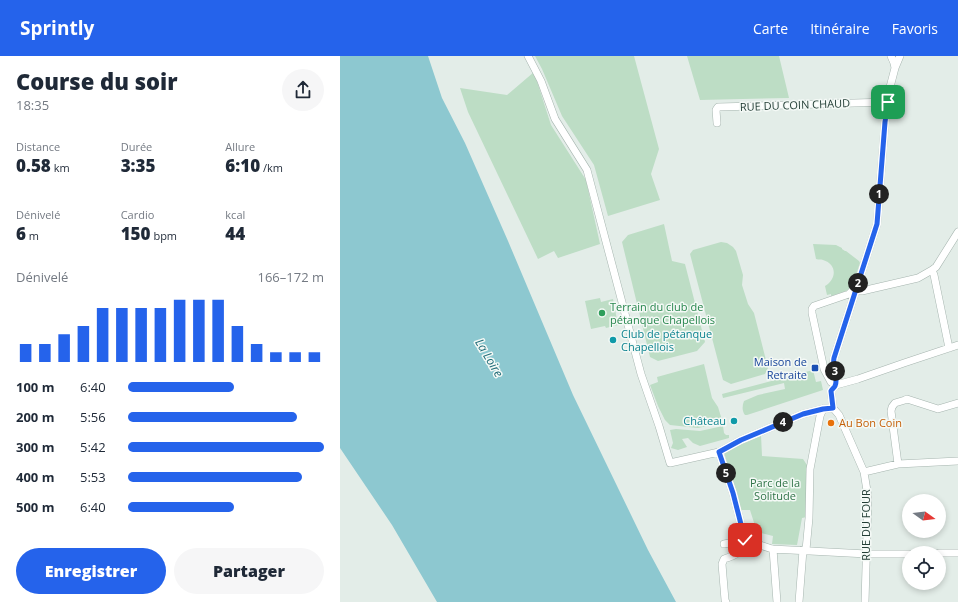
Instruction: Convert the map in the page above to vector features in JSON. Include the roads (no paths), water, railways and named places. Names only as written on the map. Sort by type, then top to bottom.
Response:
[{"type":"street","points":[[528,56],[541,80],[555,119],[587,170],[641,374],[670,463],[719,452],[741,440],[803,414],[833,408],[831,391],[836,385],[858,380],[958,345]]},
{"type":"street","points":[[891,56],[895,68]]},
{"type":"street","points":[[836,385],[833,363],[834,358],[877,224],[885,122],[890,87],[900,56]]},
{"type":"street","name":"RUE DU COIN CHAUD","points":[[717,123],[716,110],[718,108],[888,102]]},
{"type":"street","points":[[856,289],[862,291],[918,278],[936,266],[958,232]]},
{"type":"street","points":[[932,270],[949,348]]},
{"type":"street","points":[[836,385],[831,382],[824,369],[812,313],[814,306],[840,298],[856,289]]},
{"type":"street","points":[[840,298],[848,299],[851,304]]},
{"type":"street","points":[[898,464],[891,411],[895,403],[907,399],[938,409],[958,403]]},
{"type":"street","name":"RUE DU FOUR","points":[[833,408],[842,422],[864,472],[868,497],[865,602]]},
{"type":"street","points":[[799,602],[809,518],[810,469],[820,416],[823,409]]},
{"type":"street","points":[[719,452],[733,493],[745,540],[742,550],[722,561],[724,600],[726,602]]},
{"type":"street","points":[[864,472],[898,464],[958,461]]},
{"type":"street","points":[[724,544],[745,540],[773,549],[867,554],[902,554]]},
{"type":"street","points":[[773,549],[777,602]]},
{"type":"street","points":[[946,553],[958,553]]},
{"type":"water","name":"La Loire","points":[[340,56],[428,56],[442,98],[465,143],[573,395],[648,550],[676,602],[437,602],[392,525],[340,448]]},
{"type":"place","name":"Terrain du club de pétanque Chapellois","points":[[602,313]]},
{"type":"place","name":"Club de pétanque Chapellois","points":[[613,340]]},
{"type":"place","name":"Maison de Retraite","points":[[815,368]]},
{"type":"place","name":"Château","points":[[734,421]]},
{"type":"place","name":"Au Bon Coin","points":[[831,423]]},
{"type":"park label","name":"Parc de la Solitude","points":[[775,489]]}]
